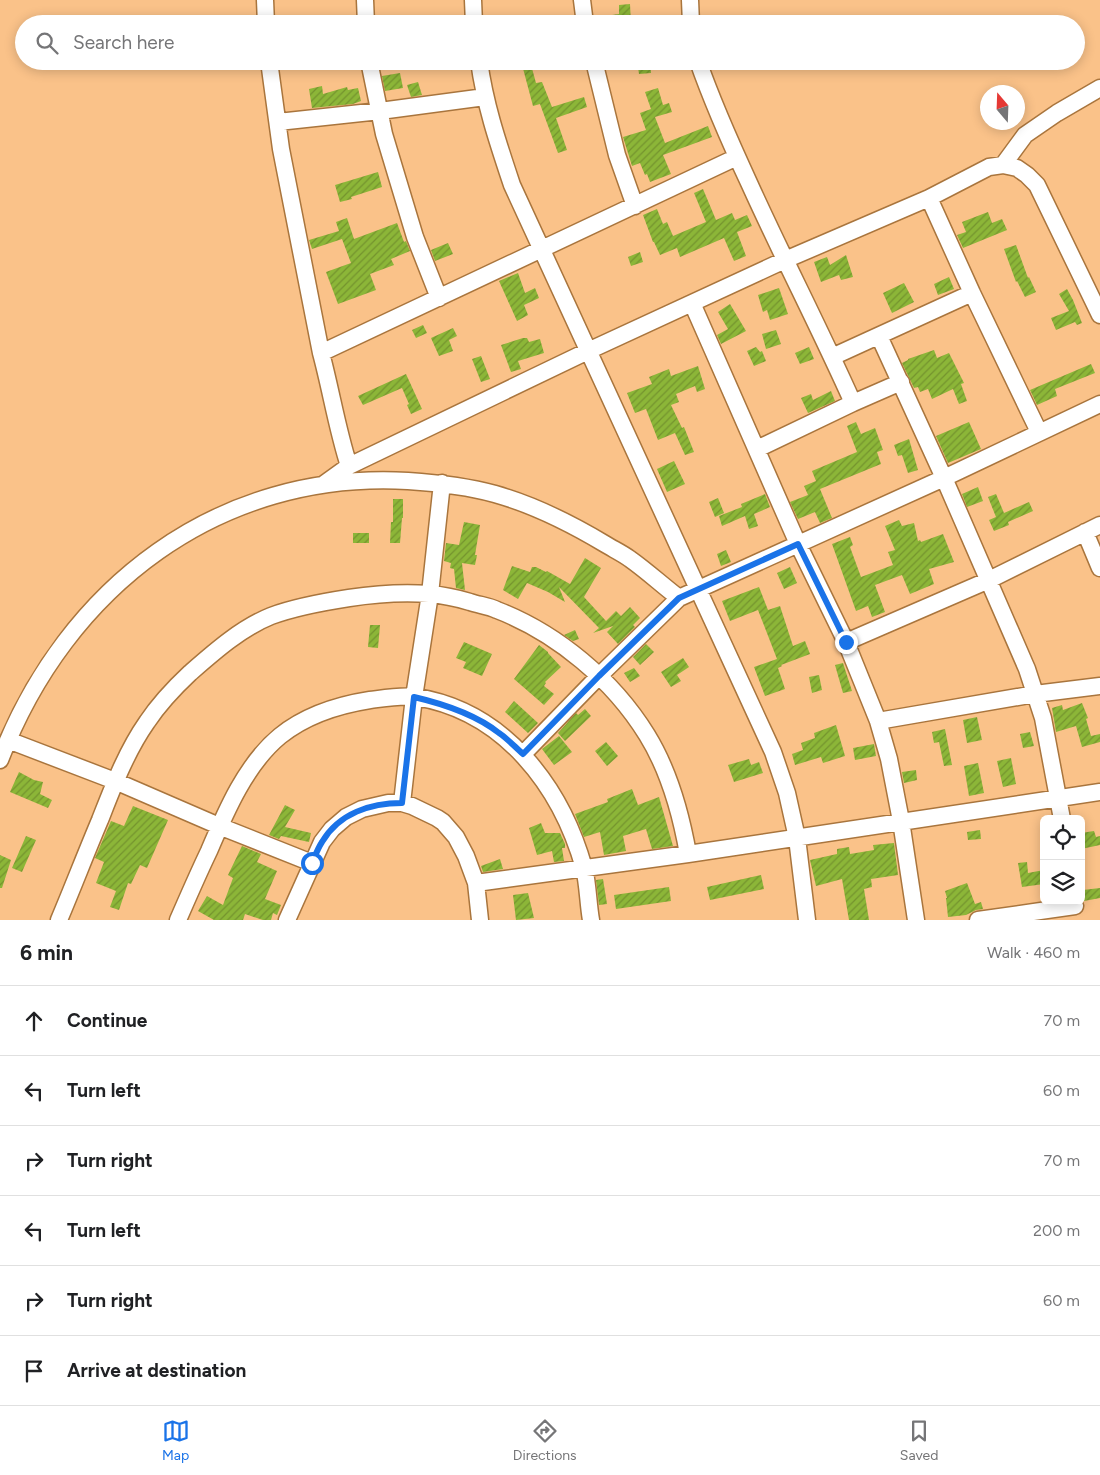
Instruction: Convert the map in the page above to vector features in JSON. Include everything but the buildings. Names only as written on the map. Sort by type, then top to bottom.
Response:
[{"type":"street","points":[[265,0],[266,15]]},
{"type":"street","points":[[365,0],[366,15]]},
{"type":"street","points":[[473,0],[474,15]]},
{"type":"street","points":[[582,0],[584,15]]},
{"type":"street","points":[[690,0],[691,15]]},
{"type":"street","points":[[270,70],[282,149],[321,353],[342,446],[349,466]]},
{"type":"street","points":[[371,70],[384,134],[415,237],[439,298]]},
{"type":"street","points":[[480,70],[490,120],[512,185],[773,752],[787,794],[797,838],[807,920]]},
{"type":"street","points":[[596,70],[618,154],[635,206]]},
{"type":"street","points":[[701,70],[710,96],[737,157],[853,403]]},
{"type":"street","points":[[1003,165],[1025,135],[1057,113],[1100,88]]},
{"type":"street","points":[[278,122],[485,97]]},
{"type":"street","points":[[321,353],[737,157]]},
{"type":"street","points":[[324,484],[349,466],[588,351],[784,260],[929,198],[989,167],[1003,165],[1017,168],[1037,185],[1100,315]]},
{"type":"street","points":[[929,198],[972,293],[1039,432]]},
{"type":"street","points":[[832,357],[972,293]]},
{"type":"street","points":[[692,303],[798,544],[846,642],[878,721],[889,760],[901,821],[916,920]]},
{"type":"street","points":[[879,336],[944,478],[1027,669],[1043,718],[1061,815]]},
{"type":"street","points":[[757,448],[901,382]]},
{"type":"street","points":[[523,754],[679,598],[944,478],[1100,404]]},
{"type":"street","points":[[0,760],[8,740],[49,664],[76,626],[110,590],[149,557],[185,533],[226,512],[274,495],[324,484],[377,479],[442,483],[495,494],[543,511],[588,533],[629,558],[679,598]]},
{"type":"street","points":[[402,803],[414,697],[430,594],[442,483]]},
{"type":"street","points":[[846,642],[989,580],[1093,529],[1100,568]]},
{"type":"street","points":[[59,920],[115,781],[146,723],[165,698],[190,673],[218,650],[243,631],[270,616],[305,606],[375,594],[430,594],[496,609],[529,624],[558,642],[580,659],[611,688],[646,735],[664,771],[684,830],[688,854]]},
{"type":"street","points":[[878,721],[1035,694],[1100,686]]},
{"type":"street","points":[[178,920],[231,802],[263,753],[280,736],[295,726],[331,709],[352,703],[391,697],[414,697],[430,700],[462,711],[499,733],[523,754],[539,774],[561,809],[575,842],[584,869],[591,920]]},
{"type":"street","points":[[8,740],[115,781],[219,826],[312,863]]},
{"type":"street","points":[[476,883],[688,854],[1100,792]]},
{"type":"street","points":[[286,920],[322,842],[332,829],[346,817],[362,809],[388,803],[402,803],[412,806],[437,818],[456,837],[466,856],[476,883],[480,920]]},
{"type":"street","points":[[978,920],[1019,917],[1075,909]]},
{"type":"route","points":[[312,863],[322,842],[332,829],[346,817],[372,806],[402,803],[414,697],[430,700],[462,711],[499,733],[523,754],[679,598],[798,544],[846,642]]}]
